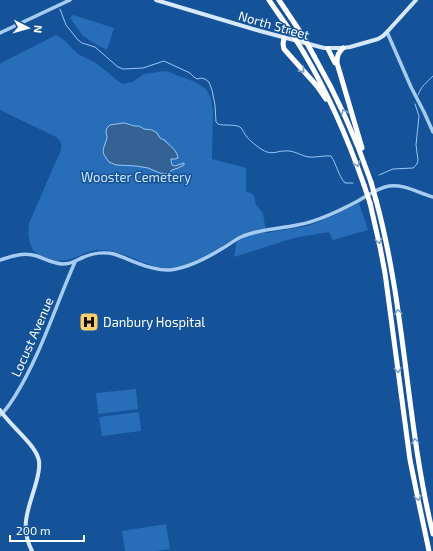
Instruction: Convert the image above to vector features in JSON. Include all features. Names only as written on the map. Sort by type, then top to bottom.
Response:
[{"type":"highway","points":[[269,0],[291,32],[319,78],[351,149],[370,203],[385,273],[409,453],[429,551]]},
{"type":"highway","points":[[279,0],[303,36],[328,79],[348,121],[371,182],[393,272],[417,452],[433,534]]},
{"type":"highway","points":[[284,38],[284,49],[324,96],[351,149]]},
{"type":"highway","points":[[339,73],[337,56],[343,48]]},
{"type":"highway","points":[[328,49],[334,59],[339,73],[362,149],[368,175]]},
{"type":"main road","name":"North Street","points":[[156,0],[284,38],[328,49],[343,48],[378,39],[387,32],[416,0]]},
{"type":"main road","points":[[1,413],[33,448],[39,461],[38,474],[26,523],[26,537],[32,551]]},
{"type":"street","points":[[0,33],[70,0]]},
{"type":"street","points":[[387,32],[433,132]]},
{"type":"street","points":[[0,260],[24,254],[37,256],[56,263],[64,264],[75,262],[88,255],[105,253],[114,254],[155,269],[171,270],[188,266],[199,261],[238,238],[248,234],[314,221],[350,205],[384,187],[404,187],[433,197]]},
{"type":"street","name":"Locust Avenue","points":[[1,413],[11,403],[30,369],[75,262]]},
{"type":"green space","points":[[73,15],[114,28],[107,50],[83,36],[70,18]]},
{"type":"green space","name":"Wooster Cemetery","points":[[56,35],[64,40],[78,54],[96,63],[122,84],[132,82],[144,74],[166,71],[195,82],[206,89],[211,98],[213,112],[212,159],[246,168],[246,191],[254,195],[256,205],[263,213],[266,233],[307,226],[359,203],[368,230],[333,240],[329,232],[294,238],[234,257],[236,245],[235,238],[202,258],[183,265],[163,268],[107,250],[92,251],[67,260],[58,261],[37,254],[30,244],[29,223],[61,150],[61,144],[56,137],[0,110],[0,64]]},
{"type":"green space","points":[[136,389],[138,409],[98,414],[96,393]]},
{"type":"green space","points":[[139,412],[141,431],[102,436],[99,417]]},
{"type":"green space","points":[[166,524],[170,549],[157,551],[125,551],[122,531]]},
{"type":"shaded area","points":[[123,123],[139,126],[157,133],[160,138],[166,141],[176,153],[178,158],[171,159],[172,165],[175,166],[184,163],[184,165],[166,174],[148,168],[116,165],[109,162],[104,155],[103,150],[107,138],[107,128],[110,125]]},
{"type":"waterway","points":[[60,9],[66,25],[78,40],[82,43],[95,47],[118,67],[123,69],[143,68],[164,61],[190,73],[197,79],[205,79],[209,82],[212,90],[216,122],[218,124],[240,127],[251,141],[259,148],[267,152],[272,153],[288,151],[312,157],[331,156],[345,183],[353,183]]},
{"type":"waterway","points":[[418,95],[423,86],[433,76]]},
{"type":"waterway","points":[[379,175],[393,169],[413,168],[417,164],[418,160],[416,145],[419,116],[415,104]]},
{"type":"place","name":"Danbury Hospital","points":[[89,322]]}]
